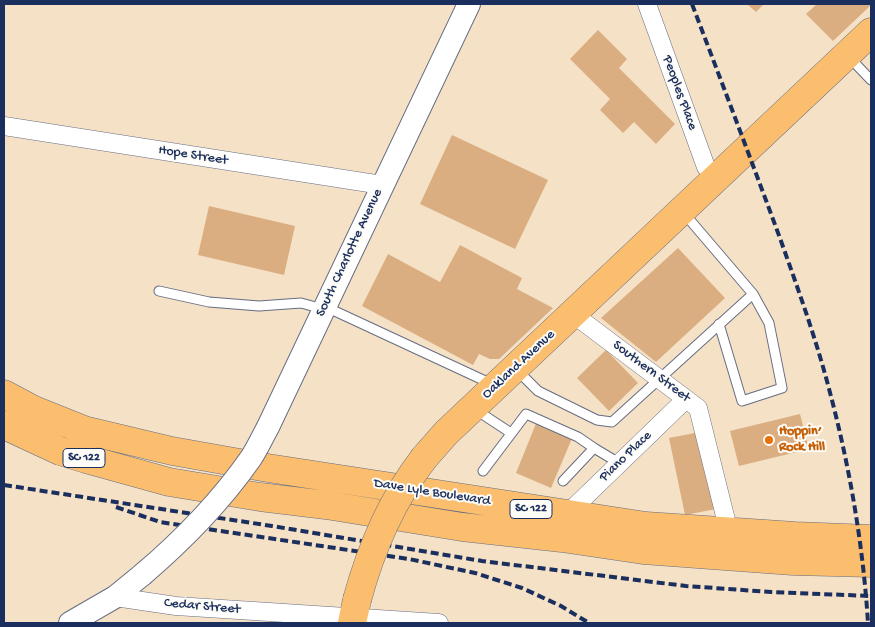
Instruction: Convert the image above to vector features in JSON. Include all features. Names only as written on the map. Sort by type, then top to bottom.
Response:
[{"type":"main road","name":"Oakland Avenue","points":[[354,613],[367,563],[384,522],[399,494],[424,458],[446,433],[871,32]]},
{"type":"main road","name":"Dave Lyle Boulevard","points":[[4,394],[34,410],[84,430],[172,451],[268,468],[646,526],[712,539],[793,560],[871,563]]},
{"type":"main road","name":"Dave Lyle Boulevard","points":[[4,425],[60,451],[168,482],[462,527],[570,539],[643,550],[712,539],[794,536],[871,539]]},
{"type":"street","name":"South Charlotte Avenue","points":[[70,623],[115,596],[171,551],[221,496],[252,457],[469,4]]},
{"type":"street","name":"Peoples Place","points":[[647,4],[706,167],[717,178]]},
{"type":"street","name":"Hope Street","points":[[4,126],[382,186]]},
{"type":"street","name":"Southern Street","points":[[573,314],[698,408],[712,539]]},
{"type":"street","name":"Piano Place","points":[[566,515],[686,399]]},
{"type":"street","name":"Cedar Street","points":[[115,596],[176,606],[354,613],[439,623]]},
{"type":"lane","points":[[847,55],[871,80]]},
{"type":"lane","points":[[682,212],[753,294],[769,323],[782,388],[742,401],[719,324]]},
{"type":"lane","points":[[159,291],[209,302],[259,306],[301,304],[324,308],[506,377],[597,420],[612,422],[753,294]]},
{"type":"lane","points":[[473,408],[511,434]]},
{"type":"lane","points":[[483,471],[526,414],[578,437],[619,463]]},
{"type":"lane","points":[[563,481],[594,448]]},
{"type":"building","points":[[747,4],[764,4],[756,12]]},
{"type":"building","points":[[817,4],[868,4],[870,6],[833,41],[806,14]]},
{"type":"building","points":[[598,30],[627,59],[619,68],[675,124],[656,144],[634,122],[623,133],[600,110],[610,99],[570,59]]},
{"type":"building","points":[[452,135],[548,180],[515,249],[420,204]]},
{"type":"building","points":[[209,206],[295,226],[284,275],[198,255]]},
{"type":"building","points":[[460,245],[522,278],[517,289],[553,308],[499,359],[490,359],[479,354],[473,365],[362,306],[388,254],[440,282]]},
{"type":"building","points":[[678,248],[725,298],[656,362],[601,318]]},
{"type":"building","points":[[606,350],[638,383],[609,411],[577,378]]},
{"type":"building","name":"Hoppin’ Rock Hill","points":[[800,414],[809,449],[739,466],[730,431]]},
{"type":"building","points":[[537,421],[573,436],[551,488],[516,473]]},
{"type":"building","points":[[700,432],[716,509],[685,515],[669,438]]},
{"type":"railway","points":[[692,4],[781,241],[823,367],[836,414],[854,503],[863,563],[868,623]]},
{"type":"railway","points":[[4,485],[272,526],[482,561],[686,586],[871,596]]},
{"type":"railway","points":[[116,507],[160,522],[409,559],[475,573],[522,588],[561,606],[589,623]]},
{"type":"place","name":"Hoppin’ Rock Hill","points":[[769,440]]}]
